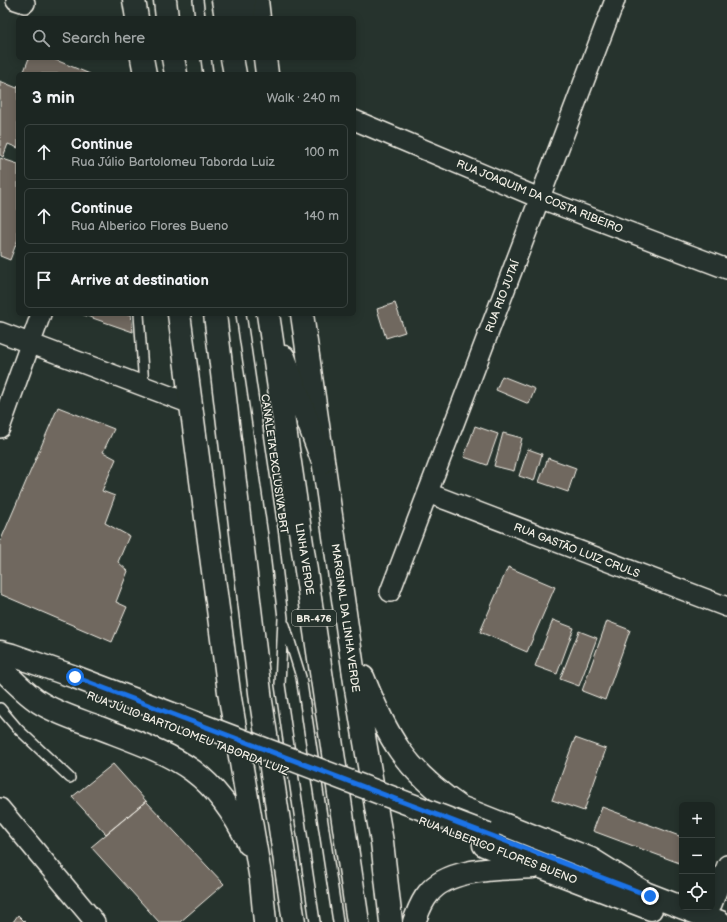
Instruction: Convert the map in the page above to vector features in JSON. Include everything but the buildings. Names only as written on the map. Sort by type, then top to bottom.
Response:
[{"type":"main road","points":[[134,0],[137,16]]},
{"type":"main road","points":[[165,0],[167,16]]},
{"type":"main road","points":[[223,0],[226,16]]},
{"type":"main road","points":[[243,0],[244,16]]},
{"type":"main road","points":[[257,0],[259,16]]},
{"type":"main road","points":[[142,60],[145,72]]},
{"type":"main road","points":[[167,72],[168,60]]},
{"type":"main road","points":[[173,60],[176,72]]},
{"type":"main road","points":[[232,60],[235,72]]},
{"type":"main road","points":[[245,60],[245,72]]},
{"type":"main road","points":[[265,60],[267,72]]},
{"type":"main road","points":[[179,316],[229,692],[261,880],[265,922]]},
{"type":"main road","points":[[215,316],[261,701],[294,922]]},
{"type":"main road","name":"LINHA VERDE","points":[[268,316],[358,922]]},
{"type":"main road","points":[[269,316],[323,462]]},
{"type":"main road","name":"MARGINAL DA LINHA VERDE","points":[[302,316],[351,647],[382,842],[391,922]]},
{"type":"main road","points":[[351,647],[370,695],[396,746],[428,784],[460,807],[591,860],[650,896]]},
{"type":"main road","name":"RUA JÚLIO BARTOLOMEU TABORDA LUIZ","points":[[0,652],[12,655],[73,683]]},
{"type":"main road","name":"RUA JÚLIO BARTOLOMEU TABORDA LUIZ","points":[[0,660],[73,683],[312,773]]},
{"type":"main road","points":[[0,667],[39,702],[59,713],[168,754],[192,769],[215,789],[233,814],[248,843],[261,880]]},
{"type":"main road","name":"RUA ALBERICO FLORES BUENO","points":[[312,773],[486,839],[707,915]]},
{"type":"main road","name":"RUA ALBERICO FLORES BUENO","points":[[486,839],[540,866],[707,915]]},
{"type":"main road","points":[[414,922],[428,893],[443,882],[460,874],[482,870],[540,866]]},
{"type":"street","name":"RUA RIO JUTAÍ","points":[[390,592],[615,0]]},
{"type":"street","name":"RUA JOAQUIM DA COSTA RIBEIRO","points":[[356,121],[539,198],[727,269]]},
{"type":"street","points":[[0,428],[40,316]]},
{"type":"street","points":[[0,332],[191,404]]},
{"type":"street","name":"RUA GASTÃO LUIZ CRULS","points":[[428,493],[727,607]]},
{"type":"street","points":[[2,817],[95,922]]},
{"type":"street","points":[[707,915],[727,865]]},
{"type":"lane","points":[[198,0],[200,16]]},
{"type":"lane","points":[[206,60],[208,72]]},
{"type":"lane","points":[[139,316],[144,386]]},
{"type":"lane","name":"CANALETA EXCLUSIVA BRT","points":[[241,316],[273,532],[282,618],[280,685],[316,922]]},
{"type":"lane","name":"CANALETA EXCLUSIVA BRT","points":[[282,618],[301,677],[338,922]]},
{"type":"lane","points":[[0,708],[17,728],[70,778]]},
{"type":"route","points":[[75,677],[650,896]]}]
